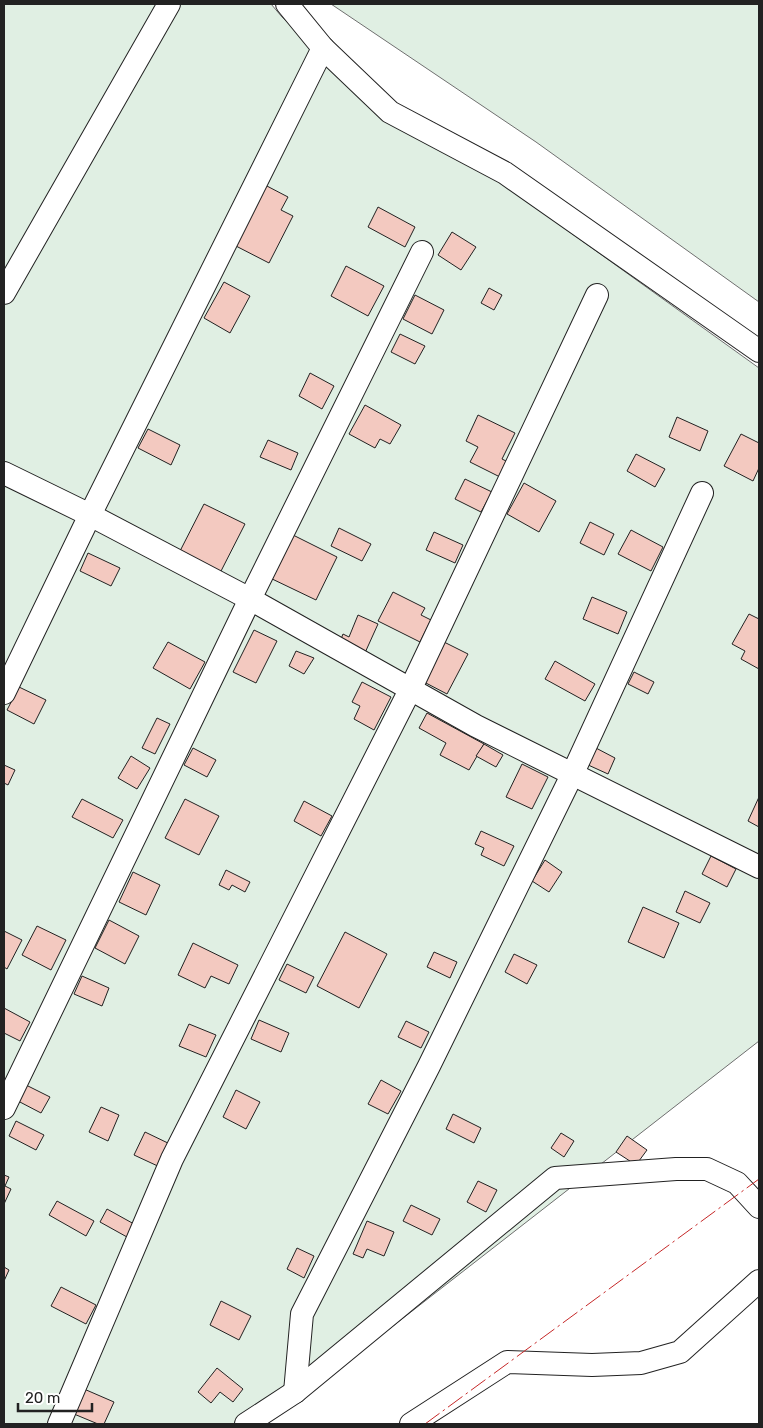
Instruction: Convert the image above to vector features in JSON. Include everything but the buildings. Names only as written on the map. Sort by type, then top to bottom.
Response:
[{"type":"street","points":[[4,293],[169,4]]},
{"type":"street","points":[[287,4],[322,48],[390,112],[505,173],[759,351]]},
{"type":"street","points":[[4,693],[90,515],[322,48]]},
{"type":"street","points":[[4,1108],[250,600],[422,252]]},
{"type":"street","points":[[59,1424],[172,1159],[410,690],[597,295]]},
{"type":"street","points":[[4,473],[90,515],[250,600],[476,726],[759,867]]},
{"type":"street","points":[[295,1392],[302,1314],[429,1066],[572,775],[702,493]]},
{"type":"street","points":[[246,1424],[295,1392],[555,1178],[676,1169],[707,1169],[737,1183],[759,1207]]},
{"type":"street","points":[[411,1424],[507,1362],[592,1365],[641,1363],[680,1352],[759,1280]]},
{"type":"green space","points":[[4,4],[271,4],[387,121],[496,179],[759,368],[759,1041],[267,1424],[4,1424]]},
{"type":"green space","points":[[331,4],[759,4],[759,302],[536,142]]},
{"type":"power","points":[[425,1424],[759,1179]]}]
